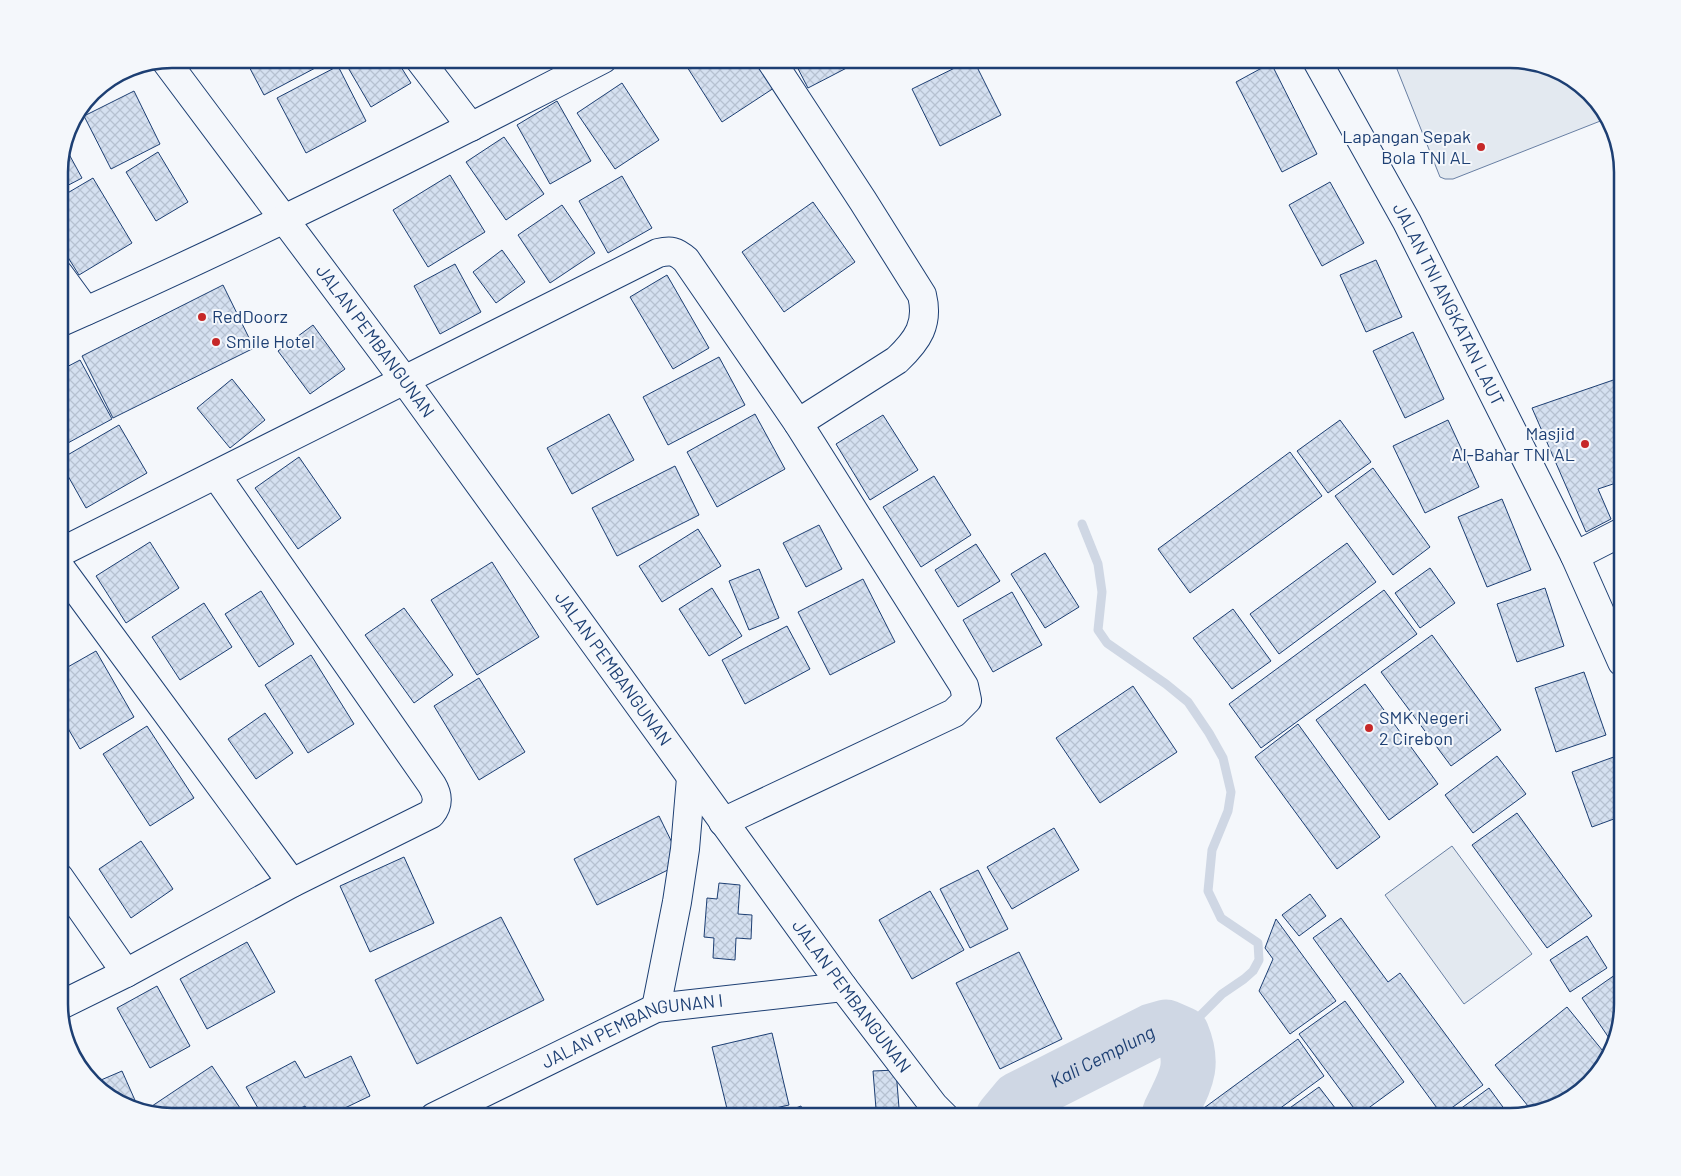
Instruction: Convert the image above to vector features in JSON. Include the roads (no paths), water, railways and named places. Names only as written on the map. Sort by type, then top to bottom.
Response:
[{"type":"street","name":"JALAN PEMBANGUNAN","points":[[171,68],[405,381],[843,987],[936,1108]]},
{"type":"street","points":[[426,68],[471,127]]},
{"type":"street","points":[[68,319],[283,219],[471,127],[586,68]]},
{"type":"street","points":[[776,68],[922,295],[925,306],[925,318],[908,350],[897,360],[798,423]]},
{"type":"street","name":"JALAN TNI ANGKATAN LAUT","points":[[1321,68],[1407,222],[1575,556],[1614,644]]},
{"type":"street","points":[[68,549],[658,253],[669,250],[678,252],[686,260],[798,423],[964,686],[967,700],[954,713],[723,822]]},
{"type":"street","points":[[68,286],[86,311]]},
{"type":"street","points":[[68,1001],[292,883],[430,814],[436,804],[437,793],[216,475]]},
{"type":"street","points":[[1575,556],[1614,536]]},
{"type":"street","points":[[68,578],[292,883]]},
{"type":"street","points":[[656,1008],[677,902],[685,848],[691,778]]},
{"type":"street","points":[[68,889],[126,972]]},
{"type":"street","name":"JALAN PEMBANGUNAN I","points":[[452,1108],[656,1008],[843,987]]},
{"type":"waterway","points":[[1082,524],[1098,564],[1102,592],[1098,630],[1107,643],[1166,684],[1188,702],[1223,758],[1231,792],[1228,811],[1212,850],[1208,891],[1221,918],[1258,943],[1259,960],[1253,971],[1222,994],[1182,1034]]},
{"type":"waterway","name":"Kali Cemplung","points":[[1010,1108],[1018,1099],[1152,1031],[1166,1027],[1182,1034],[1188,1056],[1184,1083],[1172,1108]]},
{"type":"place","name":"Lapangan Sepak Bola TNI AL","points":[[1481,147]]},
{"type":"place","name":"RedDoorz","points":[[202,317]]},
{"type":"place","name":"Smile Hotel","points":[[216,342]]},
{"type":"place","name":"Masjid Al-Bahar TNI AL","points":[[1585,444]]},
{"type":"place","name":"SMK Negeri 2 Cirebon","points":[[1369,728]]}]
